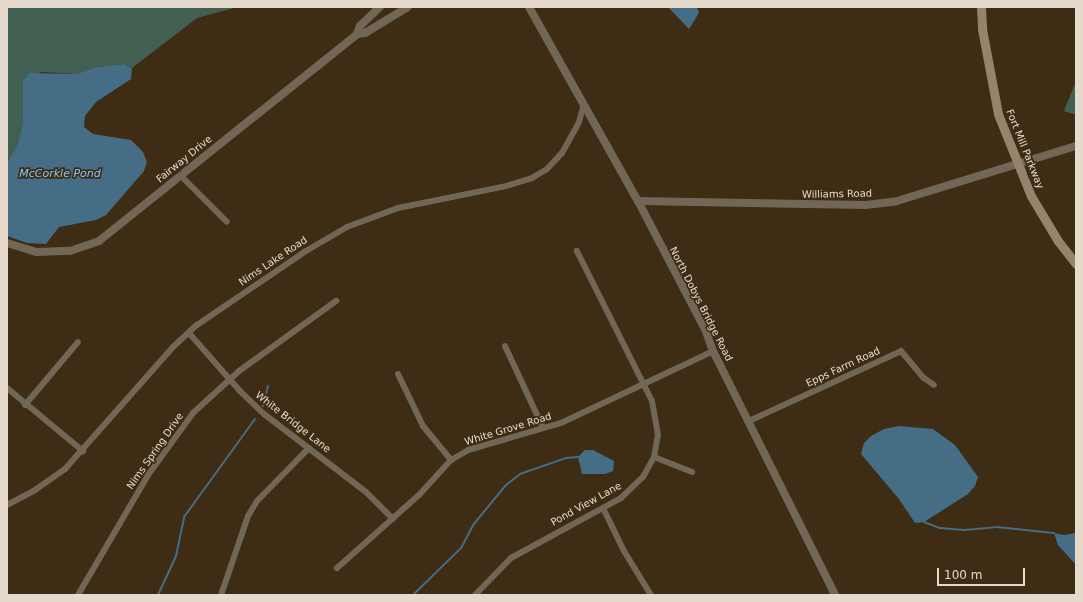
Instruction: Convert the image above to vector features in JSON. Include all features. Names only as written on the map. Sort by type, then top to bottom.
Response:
[{"type":"main road","name":"Fort Mill Parkway","points":[[981,7],[982,29],[998,114],[1017,165],[1031,196],[1058,241],[1076,264]]},
{"type":"street","name":"Fairway Drive","points":[[7,243],[37,252],[70,250],[99,241],[357,34],[360,26],[380,7]]},
{"type":"street","name":"Fairway Drive","points":[[357,34],[365,33],[408,7]]},
{"type":"street","name":"North Dobys Bridge Road","points":[[529,7],[583,107],[638,201],[705,329],[713,351],[835,595]]},
{"type":"street","name":"Nims Lake Road","points":[[7,505],[35,490],[65,469],[189,333],[306,251],[347,227],[398,208],[532,178],[547,169],[562,153],[579,122],[583,107]]},
{"type":"street","name":"Williams Road","points":[[638,201],[866,205],[898,201],[1076,146]]},
{"type":"street","points":[[180,175],[227,222]]},
{"type":"street","name":"Pond View Lane","points":[[475,595],[511,558],[603,508],[636,485],[654,457],[657,422],[645,384],[577,251]]},
{"type":"street","name":"Nims Spring Drive","points":[[78,595],[148,475],[175,436],[194,414],[230,379],[336,302]]},
{"type":"street","name":"White Bridge Lane","points":[[189,333],[264,414],[366,492],[393,519]]},
{"type":"street","points":[[25,405],[78,342]]},
{"type":"street","points":[[505,346],[543,428]]},
{"type":"street","name":"White Grove Road","points":[[337,568],[393,519],[451,460],[468,450],[543,428],[645,384],[713,351]]},
{"type":"street","name":"Epps Farm Road","points":[[749,421],[901,351],[924,378],[934,385]]},
{"type":"street","points":[[398,374],[423,426],[451,460]]},
{"type":"street","points":[[7,388],[25,405],[83,451]]},
{"type":"street","points":[[221,595],[248,516],[257,501],[309,448]]},
{"type":"street","points":[[654,457],[692,472]]},
{"type":"street","points":[[603,508],[624,551],[651,595]]},
{"type":"green space","points":[[7,7],[238,7],[197,18],[132,68],[124,64],[95,67],[77,74],[41,72],[23,81],[23,121],[18,143],[7,163]]},
{"type":"green space","points":[[1076,81],[1076,115],[1064,111]]},
{"type":"water","points":[[668,7],[697,7],[699,13],[689,29]]},
{"type":"water","name":"McCorkle Pond","points":[[124,64],[132,68],[131,79],[96,102],[85,116],[84,127],[93,134],[131,140],[143,152],[147,162],[144,171],[106,215],[96,220],[59,227],[46,244],[27,243],[7,236],[7,163],[18,143],[23,121],[23,81],[29,73],[77,74],[95,67]]},
{"type":"water","points":[[899,426],[933,429],[955,445],[978,477],[975,486],[968,494],[924,522],[915,523],[899,499],[861,454],[864,443],[871,436],[884,429]]},
{"type":"water","points":[[585,450],[593,450],[614,461],[613,471],[605,474],[582,474],[578,457]]},
{"type":"water","points":[[1054,533],[1064,535],[1076,533],[1076,565],[1058,545]]},
{"type":"waterway","points":[[263,406],[268,386]]},
{"type":"waterway","points":[[158,595],[176,556],[184,517],[255,419]]},
{"type":"waterway","points":[[413,595],[461,548],[473,525],[506,485],[520,474],[566,458],[578,457]]},
{"type":"waterway","points":[[924,522],[940,528],[964,530],[997,527],[1054,533]]}]
